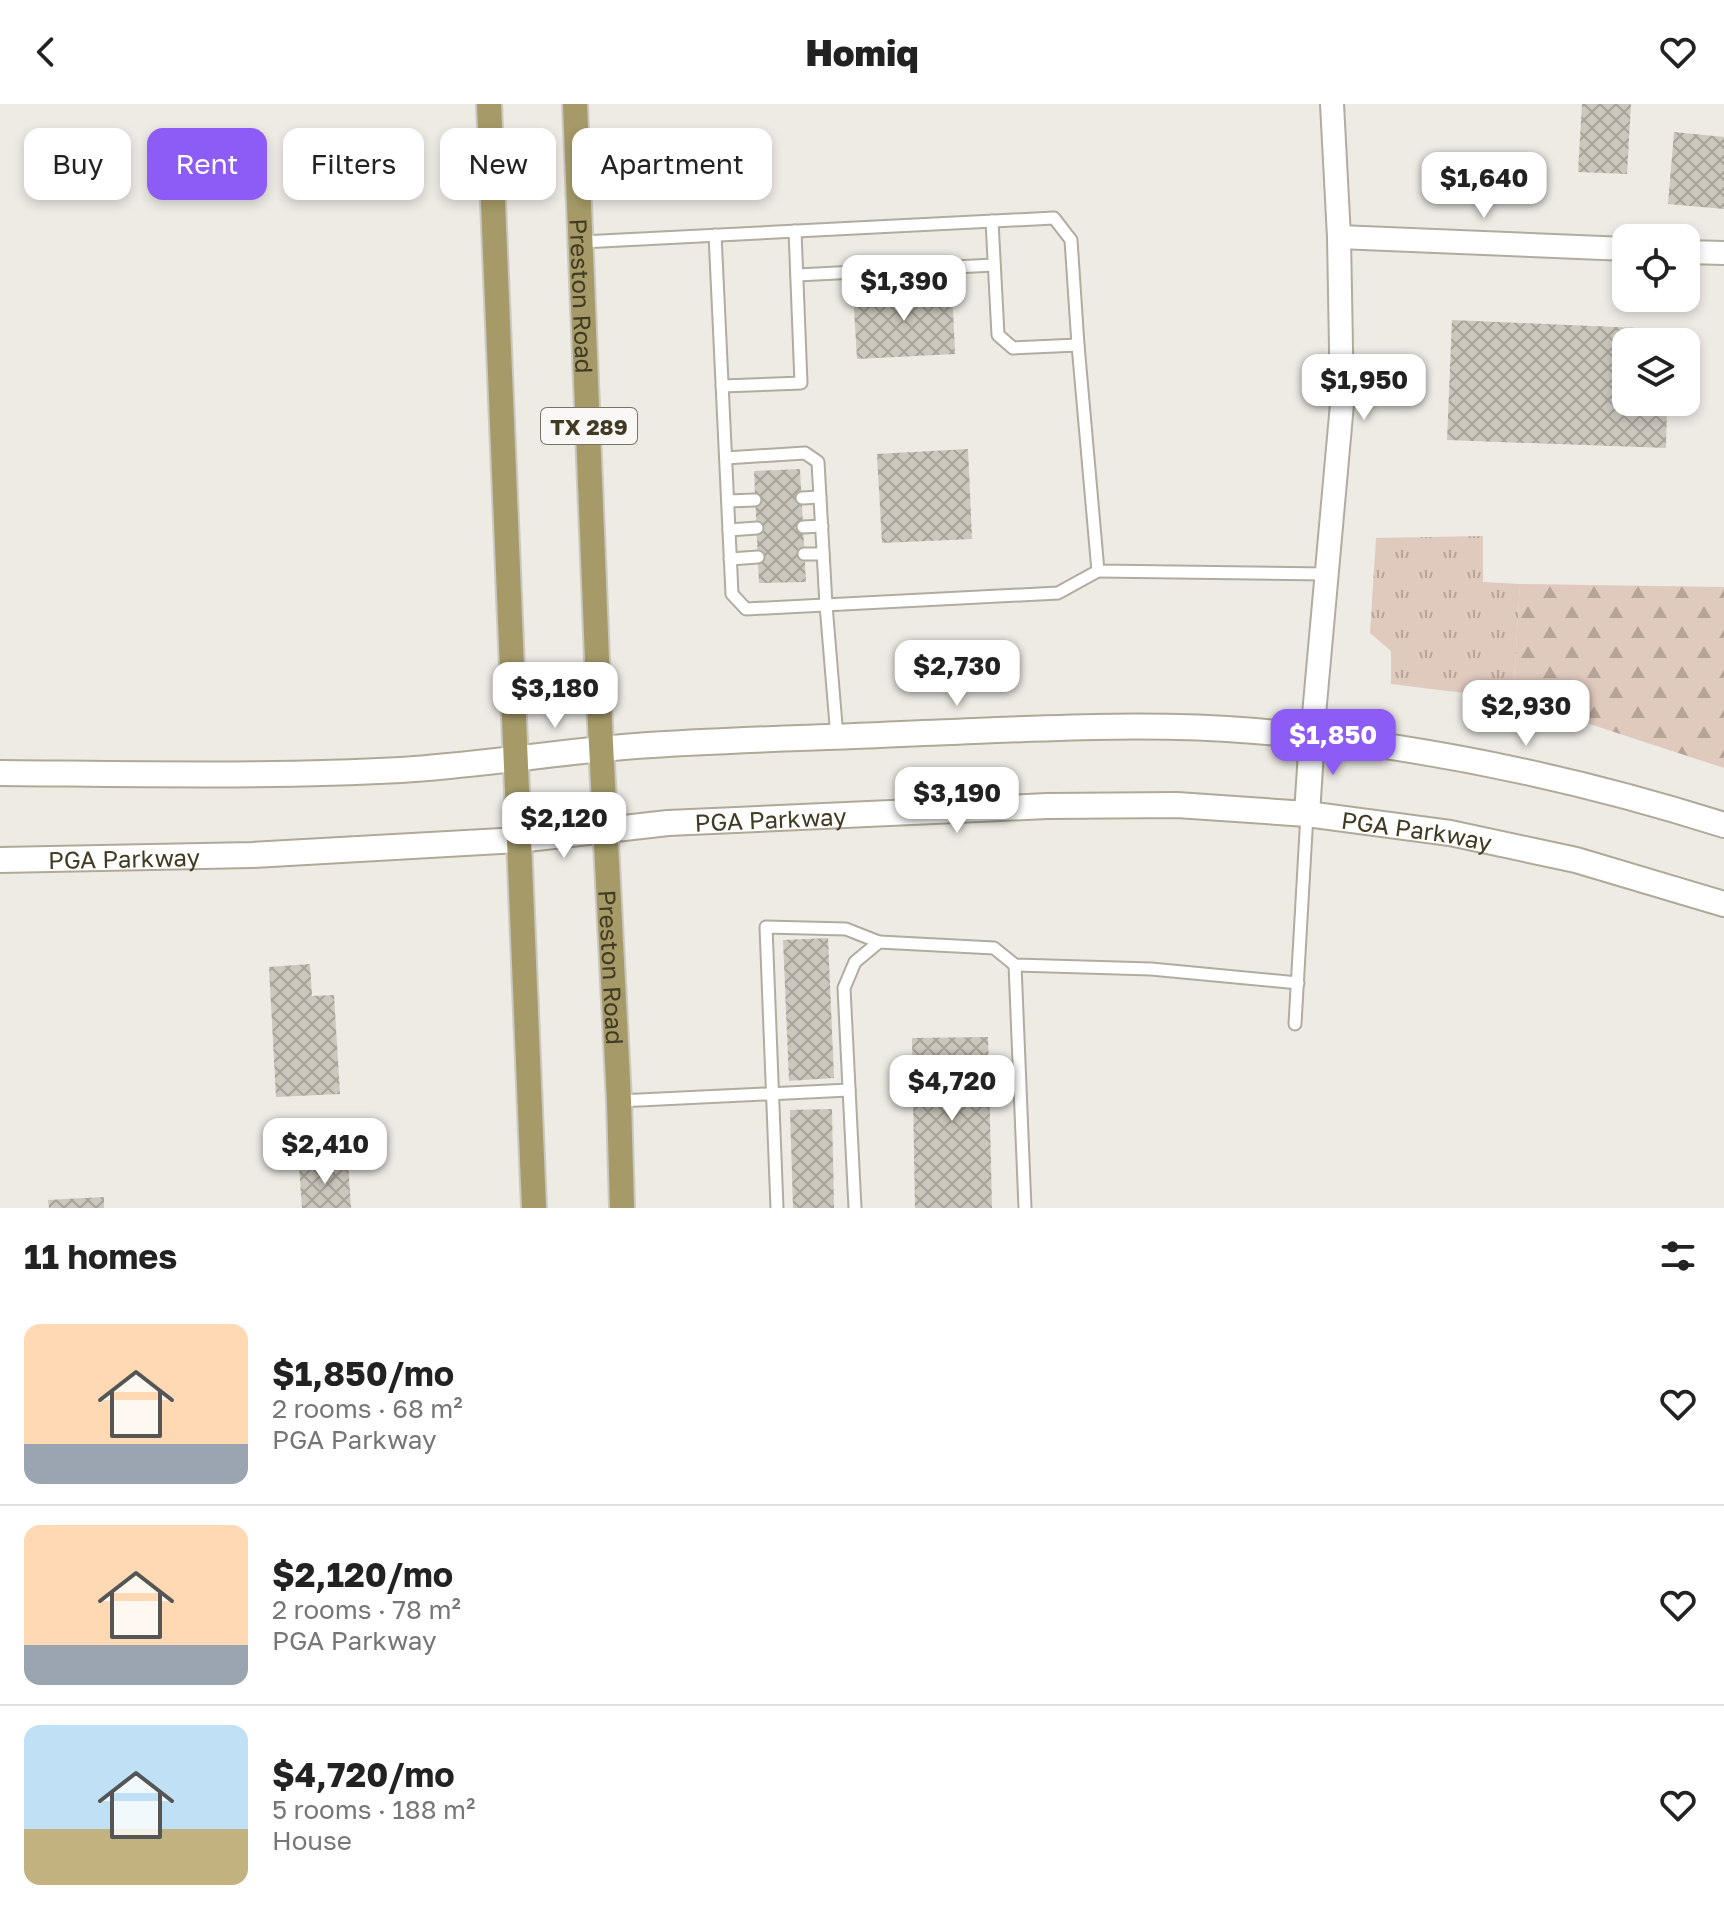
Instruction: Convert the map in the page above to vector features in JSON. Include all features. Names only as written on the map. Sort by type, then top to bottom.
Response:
[{"type":"main road","points":[[489,104],[534,1208]]},
{"type":"main road","name":"Preston Road","points":[[575,104],[622,1208]]},
{"type":"main road","points":[[0,773],[285,774],[403,769],[601,749],[837,737],[1134,727],[1250,730],[1517,770],[1627,796],[1724,825]]},
{"type":"main road","points":[[1307,814],[1312,737]]},
{"type":"main road","name":"PGA Parkway","points":[[0,860],[252,855],[518,840],[668,823],[1047,806],[1177,805],[1307,814],[1513,845],[1638,877],[1724,904]]},
{"type":"street","points":[[1312,737],[1342,404],[1339,237],[1332,104]]},
{"type":"street","points":[[1339,237],[1612,248]]},
{"type":"street","points":[[1700,252],[1724,253]]},
{"type":"lane","points":[[582,242],[1054,218],[1071,240],[1098,571]]},
{"type":"lane","points":[[992,221],[998,335],[1013,348],[1078,345]]},
{"type":"lane","points":[[722,386],[801,383],[795,231]]},
{"type":"lane","points":[[715,235],[732,594],[746,609],[1058,593],[1098,571],[1327,574]]},
{"type":"lane","points":[[797,275],[994,265]]},
{"type":"lane","points":[[726,458],[805,453],[818,462],[837,737]]},
{"type":"lane","points":[[802,498],[820,497]]},
{"type":"lane","points":[[728,501],[755,500]]},
{"type":"lane","points":[[803,527],[822,526]]},
{"type":"lane","points":[[729,530],[757,528]]},
{"type":"lane","points":[[804,554],[823,554]]},
{"type":"lane","points":[[730,559],[758,557]]},
{"type":"lane","points":[[1295,1024],[1307,814]]},
{"type":"lane","points":[[777,1208],[766,927],[846,929],[879,942],[994,948],[1015,965],[1151,969],[1298,983]]},
{"type":"lane","points":[[855,1208],[844,988],[855,962],[879,942]]},
{"type":"lane","points":[[1015,965],[1025,1208]]},
{"type":"lane","points":[[619,1101],[849,1090]]},
{"type":"green space","points":[[1483,536],[1483,582],[1520,584],[1513,699],[1391,684],[1391,651],[1370,633],[1376,538]]},
{"type":"green space","points":[[1520,584],[1724,587],[1724,768],[1513,699]]},
{"type":"building","points":[[1582,104],[1631,104],[1627,174],[1578,172]]},
{"type":"building","points":[[1674,132],[1724,137],[1724,209],[1668,204]]},
{"type":"building","points":[[952,288],[955,354],[857,359],[853,293]]},
{"type":"building","points":[[1452,320],[1637,328],[1612,328],[1612,416],[1667,416],[1666,448],[1447,440]]},
{"type":"building","points":[[968,449],[972,539],[882,543],[877,454]]},
{"type":"building","points":[[800,469],[806,582],[759,583],[754,471]]},
{"type":"building","points":[[828,938],[834,1078],[789,1081],[783,940]]},
{"type":"building","points":[[310,964],[312,996],[334,995],[340,1094],[276,1097],[269,967]]},
{"type":"building","points":[[988,1037],[992,1208],[915,1208],[912,1038]]},
{"type":"building","points":[[832,1109],[834,1208],[793,1208],[790,1110]]},
{"type":"building","points":[[348,1163],[351,1208],[302,1208],[299,1166]]},
{"type":"building","points":[[104,1197],[104,1208],[49,1208],[48,1200]]}]
